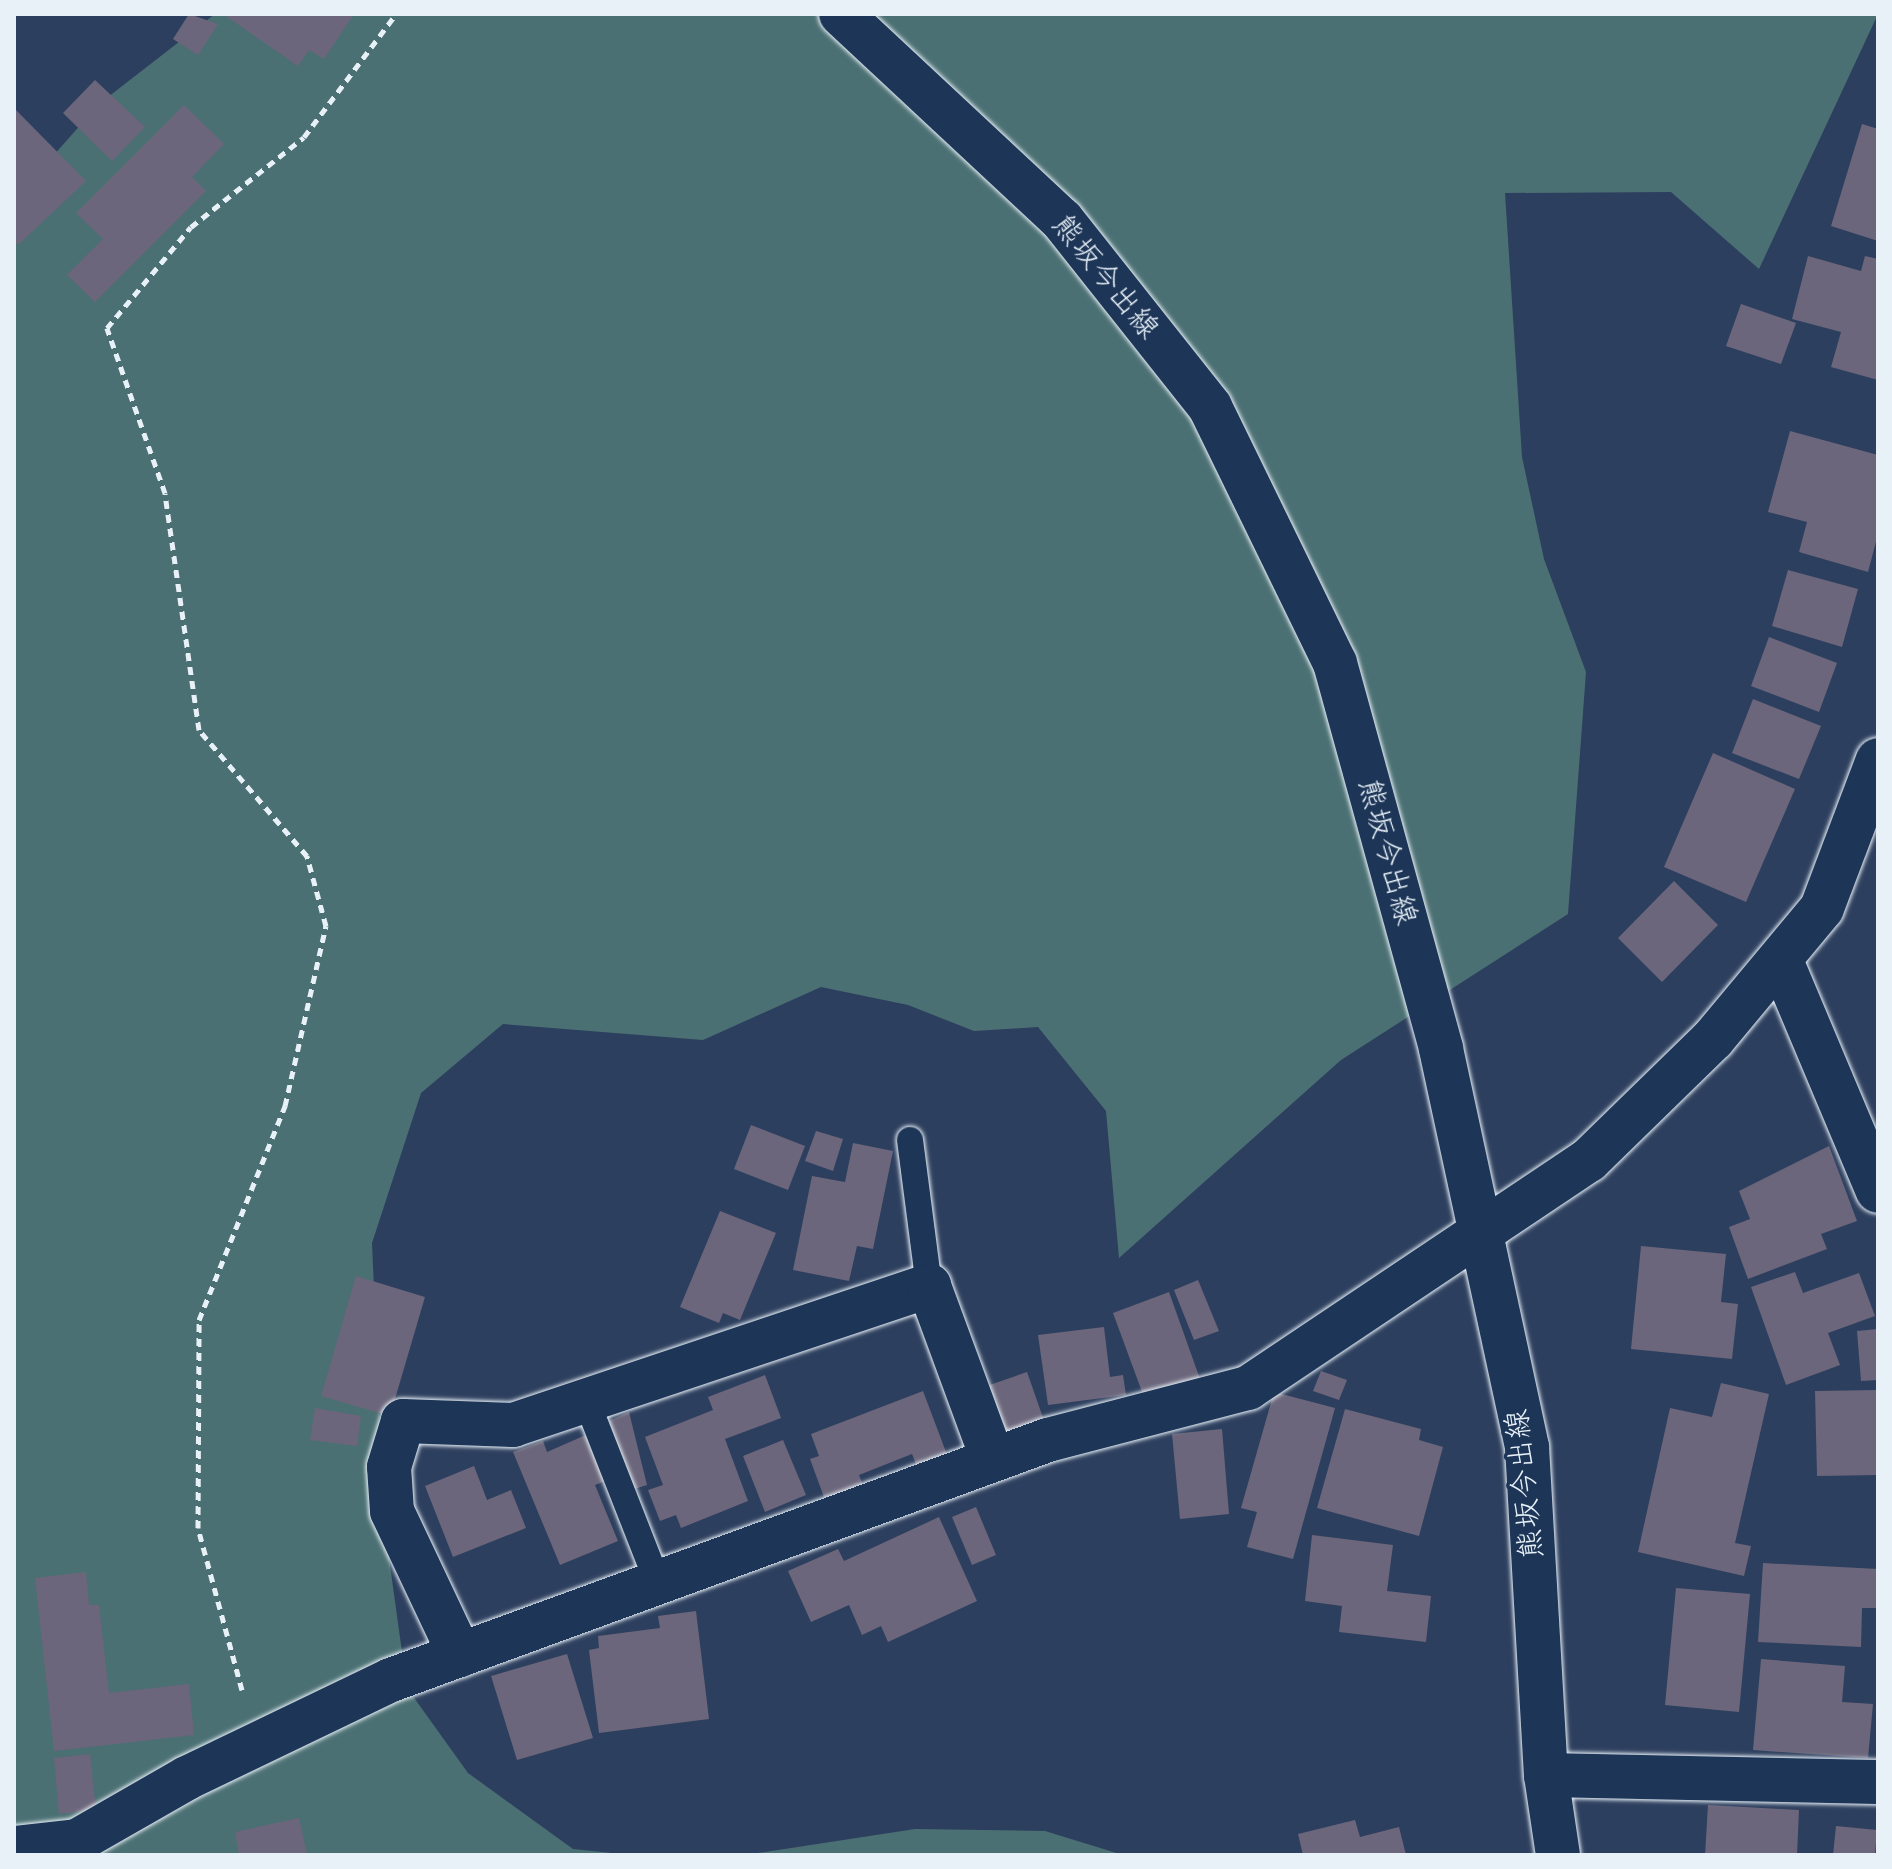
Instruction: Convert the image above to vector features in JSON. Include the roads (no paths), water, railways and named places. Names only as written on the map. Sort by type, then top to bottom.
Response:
[{"type":"street","name":"熊坂今出線","points":[[841,14],[1062,220],[1210,407],[1335,663],[1441,1049],[1527,1447],[1546,1775],[1558,1855]]},
{"type":"street","points":[[14,1848],[77,1841],[255,1746],[460,1655],[657,1581],[993,1460],[1248,1388],[1377,1296],[1482,1237],[1589,1160],[1782,963],[1822,908],[1876,778]]},
{"type":"street","points":[[1782,963],[1878,1191]]},
{"type":"street","points":[[460,1655],[392,1511],[395,1431],[416,1416],[513,1425],[585,1397],[929,1286],[993,1460]]},
{"type":"street","points":[[1546,1775],[1878,1782]]},
{"type":"lane","points":[[910,1140],[929,1286]]},
{"type":"lane","points":[[585,1397],[657,1581]]}]
